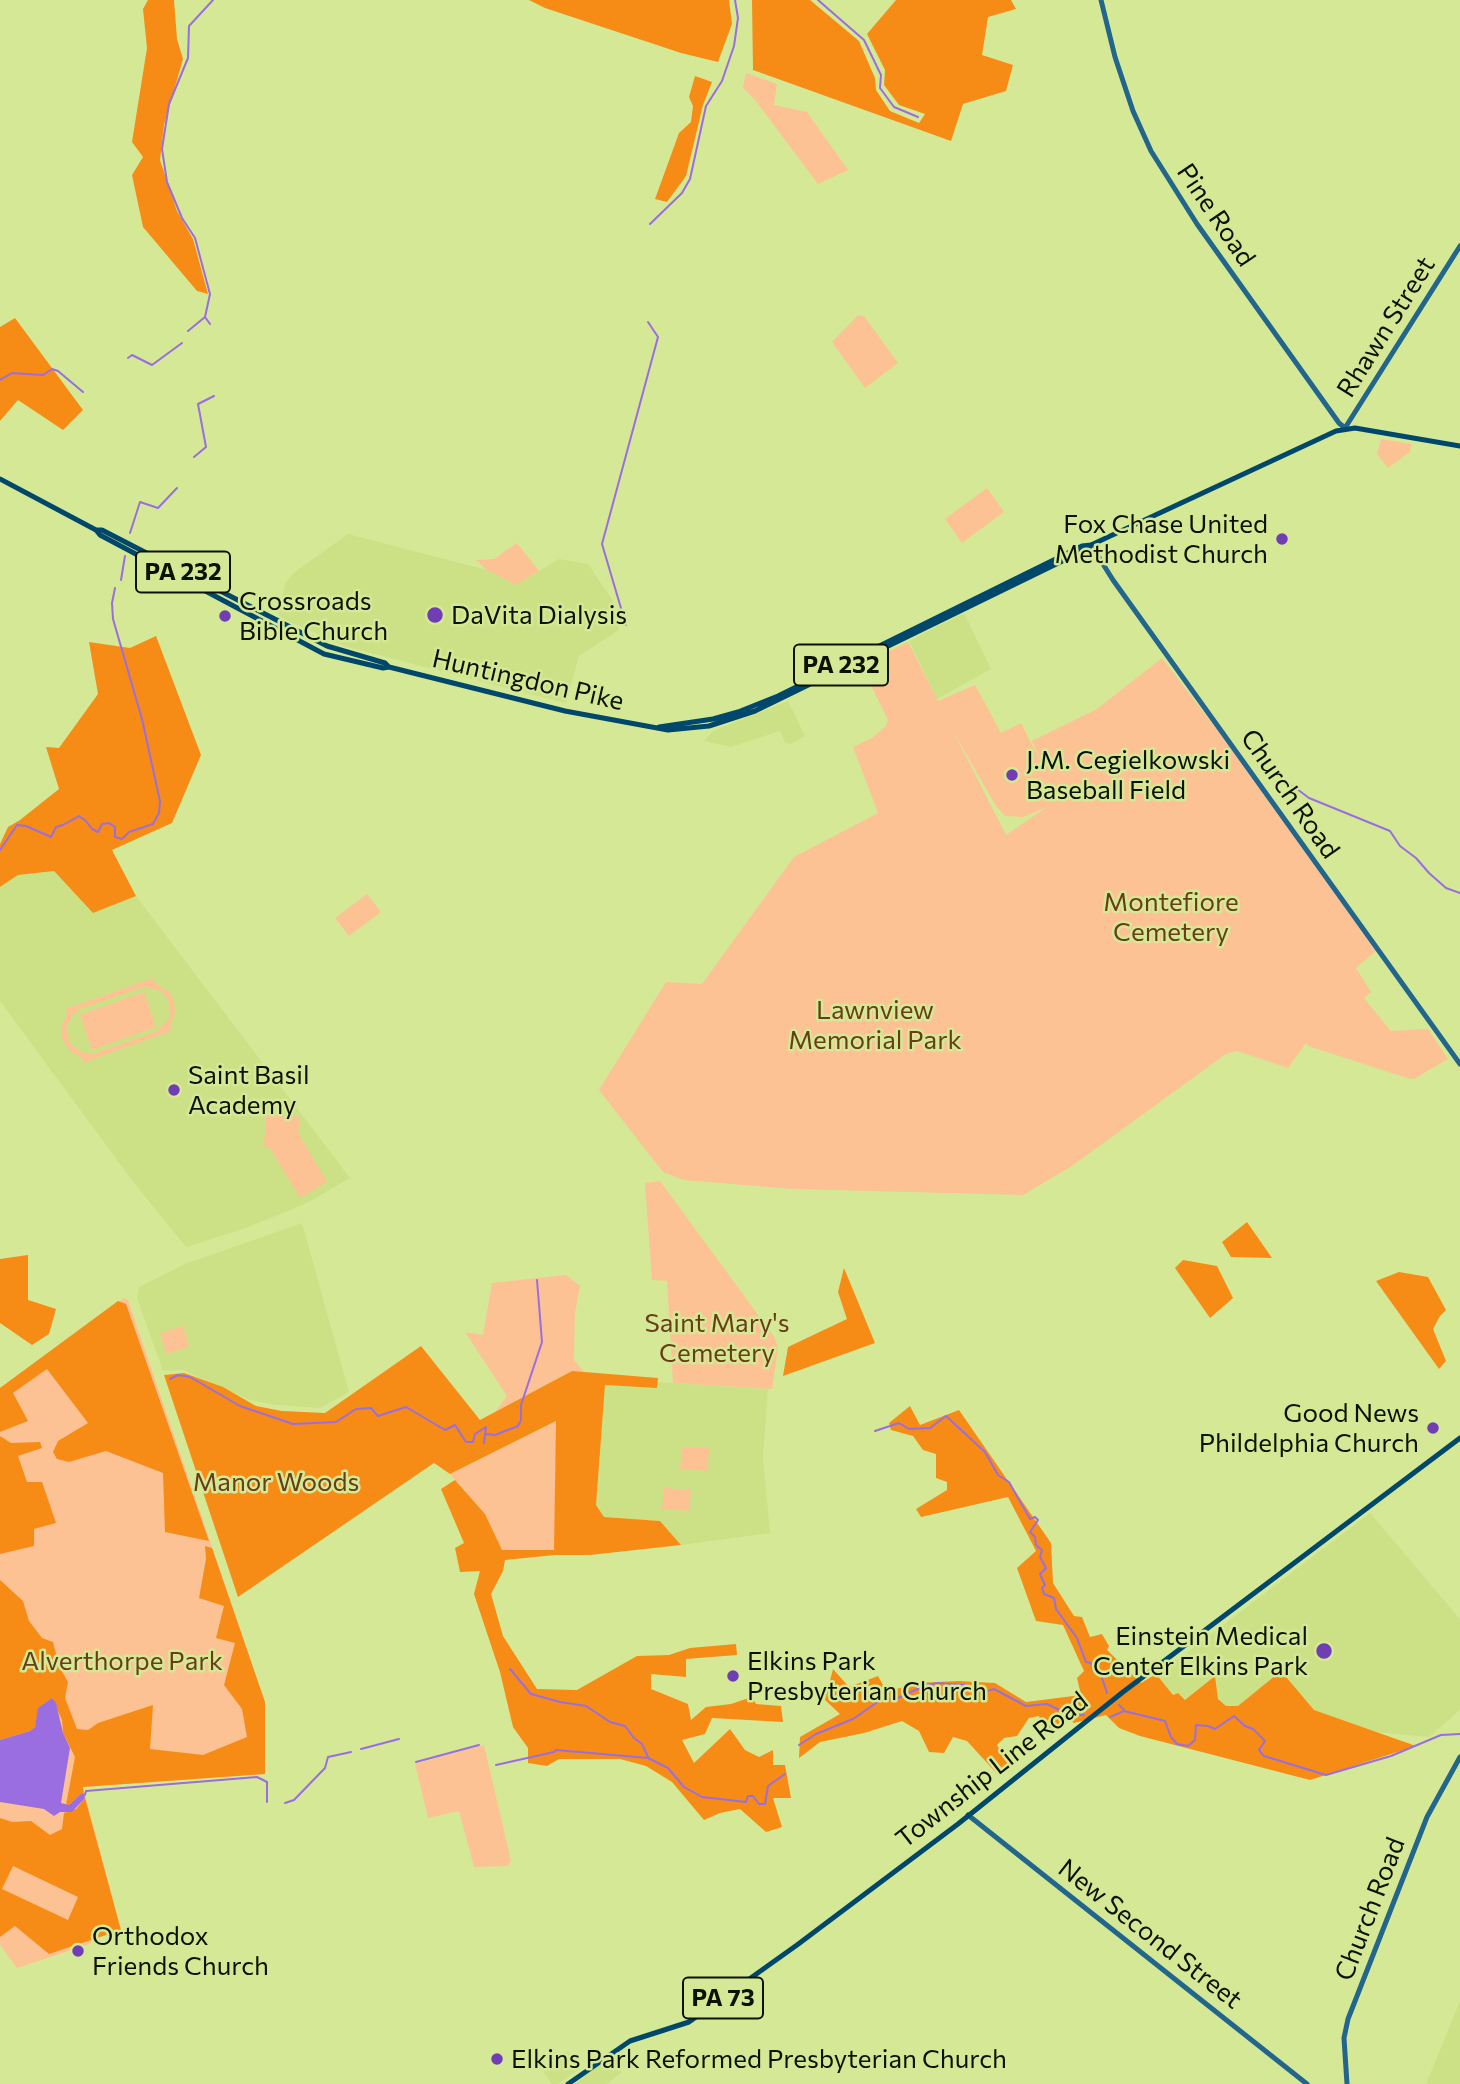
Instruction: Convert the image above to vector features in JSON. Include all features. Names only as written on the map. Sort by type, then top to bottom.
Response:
[{"type":"main road","points":[[1345,428],[1460,446]]},
{"type":"main road","name":"Huntingdon Pike","points":[[0,479],[96,530],[100,536],[324,654],[383,668],[389,667],[576,713],[675,731],[700,728],[755,710],[1091,545],[1345,428]]},
{"type":"main road","name":"Township Line Road","points":[[568,2084],[630,2041],[694,2019],[797,1945],[968,1815],[1123,1692],[1460,1438]]},
{"type":"street","name":"Pine Road","points":[[1101,0],[1115,57],[1144,139],[1206,237],[1345,428]]},
{"type":"street","name":"Rhawn Street","points":[[1345,428],[1460,246]]},
{"type":"street","name":"Church Road","points":[[1091,545],[1113,580],[1460,1064]]},
{"type":"street","name":"Church Road","points":[[1347,2084],[1344,2038],[1348,2019],[1427,1817],[1460,1757]]},
{"type":"street","name":"New Second Street","points":[[968,1815],[1307,2084]]},
{"type":"shaded area","points":[[348,534],[487,570],[516,585],[559,559],[588,564],[613,601],[619,630],[579,656],[566,703],[347,647],[281,618],[278,614],[286,582],[296,571]]},
{"type":"shaded area","points":[[962,614],[965,615],[991,669],[937,699],[909,641]]},
{"type":"shaded area","points":[[788,701],[805,736],[791,744],[785,743],[780,731],[731,747],[704,741],[713,731]]},
{"type":"shaded area","name":"Saint Basil Academy","points":[[54,871],[93,913],[136,896],[350,1178],[307,1203],[246,1228],[186,1247],[134,1183],[0,1001],[0,887],[18,875]]},
{"type":"shaded area","points":[[302,1223],[349,1392],[320,1408],[276,1405],[250,1400],[183,1370],[163,1371],[137,1298],[139,1287],[185,1264]]},
{"type":"shaded area","points":[[657,1382],[768,1389],[763,1457],[770,1533],[681,1545],[660,1521],[604,1517],[596,1505],[605,1385],[656,1387]]},
{"type":"shaded area","name":"Einstein Medical Center Elkins Park","points":[[1370,1513],[1460,1619],[1460,1710],[1429,1737],[1364,1731],[1176,1702],[1147,1683]]},
{"type":"shaded area","points":[[52,1698],[70,1748],[61,1803],[69,1805],[81,1794],[84,1794],[85,1798],[72,1812],[60,1812],[54,1816],[44,1809],[0,1802],[0,1740],[35,1727],[38,1708]]},
{"type":"shaded area","points":[[1460,2001],[1460,2084],[1426,2084]]},
{"type":"shaded area","points":[[568,2051],[581,2068],[558,2084],[552,2084],[543,2072]]},
{"type":"shaded area","points":[[611,2057],[622,2072],[607,2084],[574,2084]]},
{"type":"green space","points":[[148,0],[174,0],[177,39],[183,59],[164,125],[160,160],[177,211],[193,239],[208,294],[197,291],[143,227],[132,175],[143,157],[132,142],[147,48],[143,9]]},
{"type":"green space","points":[[529,0],[729,0],[732,24],[718,62],[681,53],[545,8]]},
{"type":"green space","points":[[752,0],[810,0],[859,41],[875,78],[876,90],[890,111],[919,123],[925,114],[899,105],[884,85],[885,70],[867,34],[896,0],[1011,0],[1016,9],[988,17],[982,55],[1013,65],[1006,91],[963,104],[951,141],[753,70]]},
{"type":"green space","points":[[746,73],[777,84],[774,105],[807,112],[848,170],[818,184],[743,88]]},
{"type":"green space","points":[[695,76],[712,82],[703,105],[686,176],[667,202],[655,199],[679,133],[691,122],[693,106],[689,97]]},
{"type":"green space","points":[[858,315],[864,316],[898,363],[865,388],[832,342]]},
{"type":"green space","points":[[15,318],[83,410],[63,430],[18,400],[0,421],[0,327]]},
{"type":"green space","points":[[1381,439],[1411,444],[1410,452],[1388,468],[1377,454]]},
{"type":"green space","points":[[987,488],[1004,512],[962,543],[945,519]]},
{"type":"green space","points":[[517,543],[539,571],[516,585],[487,570],[476,560],[494,559]]},
{"type":"green space","points":[[156,636],[201,755],[172,823],[112,850],[136,896],[93,913],[54,871],[18,875],[0,887],[0,844],[8,827],[59,789],[46,747],[59,748],[98,694],[89,642],[130,648]]},
{"type":"green space","points":[[908,642],[938,701],[975,685],[1001,733],[1021,723],[1046,772],[1032,741],[1097,709],[1162,658],[1218,731],[1376,951],[1356,968],[1371,992],[1364,998],[1391,1031],[1428,1029],[1448,1059],[1414,1079],[1308,1046],[1306,1043],[1288,1068],[1237,1051],[1226,1054],[1072,1166],[1023,1195],[792,1189],[684,1180],[663,1172],[599,1090],[666,982],[702,984],[794,857],[878,813],[853,747],[872,738],[886,726],[888,720],[861,665]],"holes":[[[953,731],[996,806],[1005,816],[1023,817],[1047,807],[1006,835]]]},
{"type":"green space","points":[[367,894],[381,912],[349,936],[335,918]]},
{"type":"green space","points":[[153,978],[155,983],[170,993],[175,1011],[171,1031],[83,1063],[82,1058],[70,1051],[62,1038],[66,1009]],"holes":[[[144,987],[161,991],[169,1001],[170,1017],[158,1031],[93,1054],[81,1052],[70,1043],[66,1027],[78,1010]]]},
{"type":"green space","points":[[144,992],[156,1027],[92,1050],[80,1015]]},
{"type":"green space","points":[[271,1113],[300,1117],[298,1133],[327,1182],[300,1198],[270,1148],[264,1146],[266,1116]]},
{"type":"green space","name":"Saint Mary's Cemetery","points":[[660,1181],[775,1338],[778,1348],[772,1389],[673,1383],[667,1281],[652,1280],[645,1183]]},
{"type":"green space","points":[[1247,1222],[1272,1258],[1231,1257],[1222,1242]]},
{"type":"green space","points":[[28,1255],[28,1300],[56,1309],[49,1334],[32,1345],[0,1323],[0,1259]]},
{"type":"green space","points":[[1183,1260],[1217,1266],[1233,1298],[1210,1318],[1175,1268]]},
{"type":"green space","points":[[844,1268],[875,1343],[783,1376],[788,1347],[847,1319],[838,1292]]},
{"type":"green space","points":[[1399,1272],[1428,1277],[1446,1310],[1433,1329],[1446,1361],[1439,1369],[1376,1281]]},
{"type":"green space","points":[[566,1275],[580,1286],[575,1313],[574,1360],[584,1372],[572,1371],[495,1412],[507,1396],[465,1332],[483,1335],[492,1283]]},
{"type":"green space","name":"Alverthorpe Park","points":[[124,1298],[128,1300],[265,1702],[265,1774],[83,1787],[121,1930],[92,1940],[90,1944],[17,1968],[0,1945],[0,1388]]},
{"type":"green space","points":[[118,1301],[126,1304],[209,1541],[165,1532],[163,1473],[106,1451],[69,1462],[57,1459],[53,1452],[58,1441],[88,1423],[47,1369],[13,1393],[28,1421],[0,1432],[0,1388]]},
{"type":"green space","points":[[183,1326],[189,1347],[166,1354],[160,1333]]},
{"type":"green space","name":"Manor Woods","points":[[421,1346],[480,1420],[572,1371],[658,1378],[657,1388],[605,1385],[596,1505],[604,1517],[660,1521],[681,1545],[590,1555],[505,1560],[503,1571],[491,1594],[503,1636],[537,1689],[577,1690],[637,1656],[669,1655],[690,1648],[736,1644],[737,1655],[686,1659],[686,1677],[651,1674],[651,1689],[688,1704],[691,1720],[706,1707],[731,1704],[752,1697],[756,1704],[781,1706],[783,1722],[712,1718],[705,1734],[682,1740],[694,1763],[730,1729],[745,1750],[759,1757],[773,1750],[773,1765],[785,1765],[791,1798],[773,1798],[782,1827],[766,1832],[740,1809],[704,1820],[672,1782],[646,1766],[620,1759],[559,1759],[547,1766],[528,1763],[528,1748],[513,1727],[500,1672],[474,1594],[480,1571],[460,1572],[455,1548],[464,1543],[441,1489],[455,1480],[485,1514],[502,1550],[554,1550],[556,1421],[450,1474],[434,1463],[238,1597],[164,1375],[184,1373],[223,1387],[256,1406],[282,1411],[325,1413]]},
{"type":"green space","points":[[910,1406],[920,1425],[959,1410],[1051,1543],[1053,1583],[1074,1616],[1082,1617],[1090,1637],[1102,1634],[1109,1646],[1107,1650],[1141,1683],[1156,1674],[1173,1695],[1178,1693],[1185,1700],[1215,1676],[1218,1699],[1226,1706],[1238,1706],[1281,1671],[1314,1710],[1416,1746],[1310,1780],[1140,1736],[1119,1728],[1106,1715],[1074,1723],[1061,1715],[1059,1727],[1051,1730],[1042,1726],[1039,1716],[1029,1718],[1017,1736],[1004,1738],[997,1745],[1010,1765],[999,1776],[967,1741],[953,1737],[944,1753],[929,1752],[919,1731],[902,1721],[864,1733],[820,1742],[799,1758],[800,1737],[840,1714],[825,1700],[833,1669],[849,1687],[878,1676],[887,1692],[916,1683],[958,1681],[995,1683],[1026,1702],[1081,1695],[1077,1678],[1084,1671],[1063,1625],[1036,1621],[1017,1568],[1036,1551],[1008,1497],[921,1517],[916,1509],[947,1490],[947,1482],[936,1478],[936,1454],[923,1450],[913,1436],[891,1430],[889,1423]]},
{"type":"green space","points":[[557,1421],[555,1550],[502,1551],[485,1514],[450,1474]]},
{"type":"green space","points":[[0,1436],[11,1443],[40,1442],[42,1448],[18,1456],[27,1482],[42,1482],[56,1523],[34,1529],[34,1546],[0,1554]]},
{"type":"green space","points":[[682,1447],[709,1448],[708,1471],[680,1469]]},
{"type":"green space","points":[[664,1488],[691,1490],[689,1511],[662,1509]]},
{"type":"green space","points":[[205,1546],[212,1548],[265,1702],[265,1774],[83,1787],[84,1794],[66,1805],[75,1757],[63,1733],[62,1720],[52,1698],[39,1708],[35,1727],[0,1740],[0,1580],[23,1601],[29,1621],[42,1638],[53,1642],[59,1666],[68,1682],[65,1698],[77,1729],[88,1730],[98,1723],[153,1705],[150,1749],[203,1755],[247,1737],[242,1709],[224,1685],[235,1643],[216,1638],[224,1606],[199,1598],[206,1559]]},
{"type":"green space","points":[[484,1745],[511,1861],[508,1866],[474,1867],[459,1811],[428,1818],[415,1764]]},
{"type":"green space","points":[[85,1798],[121,1930],[49,1954],[15,1926],[0,1937],[0,1818],[12,1822],[31,1821],[50,1835],[62,1829],[64,1813],[76,1809]],"holes":[[[13,1866],[78,1897],[68,1920],[2,1889]]]},
{"type":"waterway","points":[[188,331],[205,317],[210,294],[195,238],[182,218],[167,182],[162,149],[169,104],[188,58],[189,26],[213,0]]},
{"type":"waterway","points":[[650,224],[682,193],[690,179],[706,106],[722,81],[734,46],[738,18],[735,0]]},
{"type":"waterway","points":[[818,0],[864,40],[881,75],[880,88],[894,107],[918,117]]},
{"type":"waterway","points":[[205,317],[210,324]]},
{"type":"waterway","points":[[626,625],[602,544],[658,337],[648,322]]},
{"type":"waterway","points":[[128,358],[132,355],[152,365],[182,343]]},
{"type":"waterway","points":[[0,380],[12,373],[43,375],[52,369],[83,392]]},
{"type":"waterway","points":[[194,457],[206,447],[198,404],[214,396]]},
{"type":"waterway","points":[[130,533],[140,502],[158,508],[177,488]]},
{"type":"waterway","points":[[121,580],[125,556]]},
{"type":"waterway","points":[[0,850],[17,825],[51,837],[56,827],[79,816],[98,832],[102,824],[109,823],[115,827],[115,837],[122,839],[129,832],[153,824],[159,813],[160,801],[142,719],[113,619],[115,588]]},
{"type":"waterway","points":[[1289,788],[1293,786],[1309,798],[1390,831],[1400,846],[1416,858],[1429,873],[1446,888],[1460,893]]},
{"type":"waterway","points":[[485,1434],[495,1435],[518,1426],[521,1420],[521,1405],[542,1342],[537,1280]]},
{"type":"waterway","points":[[170,1379],[178,1375],[190,1377],[240,1406],[293,1424],[336,1422],[356,1409],[371,1408],[378,1416],[406,1407],[445,1430],[455,1425],[466,1442],[473,1442],[475,1434],[486,1427],[484,1443]]},
{"type":"waterway","points":[[875,1431],[899,1423],[909,1429],[930,1428],[946,1416],[985,1452],[998,1475],[1009,1482],[1030,1519],[1035,1517],[1038,1520],[1030,1532],[1035,1537],[1036,1545],[1042,1550],[1040,1557],[1046,1568],[1040,1574],[1045,1585],[1042,1588],[1044,1594],[1054,1598],[1056,1609],[1077,1638],[1086,1662],[1091,1663],[1093,1670],[1101,1675],[1107,1693]]},
{"type":"waterway","points":[[510,1669],[531,1694],[586,1706],[610,1722],[625,1726],[642,1744],[648,1757]]},
{"type":"waterway","points":[[799,1745],[816,1734],[853,1719],[879,1701],[898,1698],[937,1683],[965,1685],[987,1691],[994,1689],[1026,1706],[1047,1704],[1068,1714],[1084,1715]]},
{"type":"waterway","points":[[1119,1705],[1124,1710]]},
{"type":"waterway","points":[[1110,1717],[1124,1711],[1165,1721],[1177,1744],[1188,1746],[1195,1740],[1196,1725],[1215,1729],[1234,1716],[1265,1741],[1259,1750],[1264,1756],[1326,1775],[1391,1756],[1441,1735],[1460,1734]]},
{"type":"waterway","points":[[361,1749],[399,1739]]},
{"type":"waterway","points":[[416,1762],[479,1745]]},
{"type":"waterway","points":[[496,1765],[556,1750],[648,1758],[668,1768],[684,1787],[702,1797],[746,1802],[748,1796],[753,1796],[759,1804],[765,1804],[768,1786],[785,1774]]},
{"type":"waterway","points":[[285,1803],[294,1800],[325,1768],[328,1757],[351,1752]]},
{"type":"waterway","points":[[85,1795],[86,1791],[257,1777],[267,1782],[267,1802]]},
{"type":"place","name":"Fox Chase United Methodist Church","points":[[1282,539]]},
{"type":"place","name":"DaVita Dialysis","points":[[435,615]]},
{"type":"place","name":"Crossroads Bible Church","points":[[225,616]]},
{"type":"place","name":"J.M. Cegielkowski Baseball Field","points":[[1012,775]]},
{"type":"place","name":"Saint Basil Academy","points":[[174,1090]]},
{"type":"place","name":"Good News Phildelphia Church","points":[[1433,1428]]},
{"type":"place","name":"Einstein Medical Center Elkins Park","points":[[1324,1651]]},
{"type":"place","name":"Elkins Park Presbyterian Church","points":[[733,1676]]},
{"type":"place","name":"Orthodox Friends Church","points":[[78,1951]]},
{"type":"place","name":"Elkins Park Reformed Presbyterian Church","points":[[497,2059]]},
{"type":"park label","name":"Montefiore Cemetery","points":[[1171,917]]},
{"type":"park label","name":"Lawnview Memorial Park","points":[[875,1025]]}]
